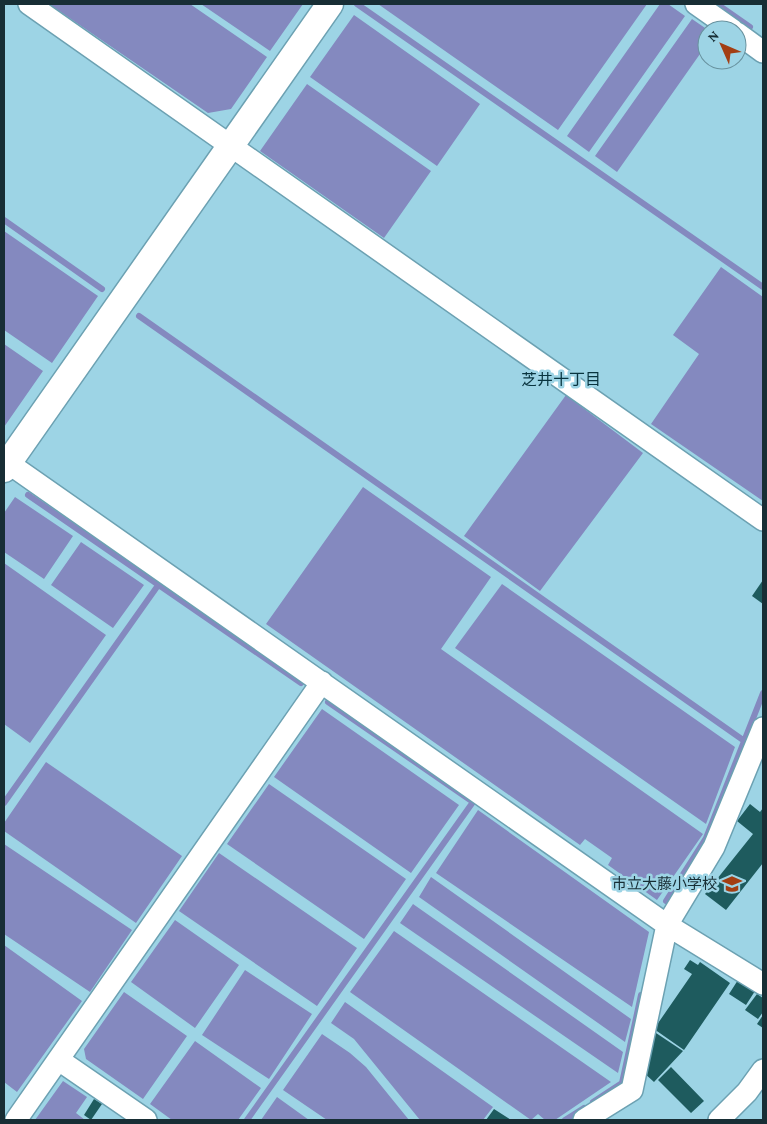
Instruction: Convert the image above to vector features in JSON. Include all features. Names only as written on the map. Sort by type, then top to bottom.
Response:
[{"type":"street","points":[[29,4],[763,520]]},
{"type":"street","points":[[330,4],[5,464],[322,682],[667,925],[763,984]]},
{"type":"street","points":[[696,4],[718,20]]},
{"type":"street","points":[[747,40],[763,52]]},
{"type":"street","points":[[16,1120],[322,682]]},
{"type":"street","points":[[584,1120],[632,1090],[667,925],[714,847],[763,728]]},
{"type":"street","points":[[59,1060],[146,1120]]},
{"type":"street","points":[[719,1120],[747,1092],[763,1070]]},
{"type":"water","points":[[49,4],[190,4],[267,57],[231,109],[208,113]]},
{"type":"water","points":[[201,4],[303,4],[270,51]]},
{"type":"water","points":[[378,4],[647,4],[558,130]]},
{"type":"water","points":[[660,4],[668,4],[685,16],[589,152],[567,136]]},
{"type":"water","points":[[354,15],[480,104],[437,166],[310,77]]},
{"type":"water","points":[[692,19],[697,22],[697,58],[617,172],[595,156]]},
{"type":"water","points":[[307,84],[431,171],[384,238],[260,151]]},
{"type":"water","points":[[4,231],[98,296],[52,363],[4,330]]},
{"type":"water","points":[[721,267],[763,297],[763,501],[651,424],[699,354],[673,335]]},
{"type":"water","points":[[4,344],[43,371],[4,427]]},
{"type":"water","points":[[566,395],[643,453],[540,591],[464,536]]},
{"type":"water","points":[[363,487],[491,577],[441,649],[703,834],[657,900],[608,865],[612,858],[585,839],[580,845],[266,624]]},
{"type":"water","points":[[15,497],[73,536],[44,579],[4,552],[4,513]]},
{"type":"water","points":[[81,542],[144,585],[113,628],[51,585]]},
{"type":"water","points":[[4,563],[106,635],[30,743],[4,724]]},
{"type":"water","points":[[502,584],[735,747],[706,824],[455,648]]},
{"type":"water","points":[[322,709],[459,805],[411,873],[274,777]]},
{"type":"water","points":[[46,762],[182,856],[136,923],[4,831],[4,823]]},
{"type":"water","points":[[269,784],[406,879],[364,939],[227,844]]},
{"type":"water","points":[[478,810],[649,932],[632,1007],[436,873]]},
{"type":"water","points":[[4,844],[132,930],[90,992],[4,934]]},
{"type":"water","points":[[219,853],[357,948],[317,1006],[179,911]]},
{"type":"water","points":[[431,877],[631,1019],[625,1042],[419,897]]},
{"type":"water","points":[[413,904],[623,1052],[618,1073],[400,923]]},
{"type":"water","points":[[175,920],[239,965],[195,1028],[131,982]]},
{"type":"water","points":[[394,931],[611,1082],[555,1120],[545,1120],[538,1114],[531,1120],[350,992]]},
{"type":"water","points":[[4,945],[82,1001],[17,1092],[4,1082]]},
{"type":"water","points":[[245,970],[312,1014],[269,1079],[202,1035]]},
{"type":"water","points":[[124,992],[187,1036],[143,1099],[86,1059],[84,1049]]},
{"type":"water","points":[[345,1002],[493,1107],[483,1120],[420,1120],[354,1039],[331,1023]]},
{"type":"water","points":[[322,1034],[350,1053],[366,1067],[409,1120],[327,1120],[283,1090]]},
{"type":"water","points":[[195,1041],[261,1088],[238,1120],[172,1120],[150,1104]]},
{"type":"water","points":[[63,1081],[87,1097],[76,1113],[85,1120],[35,1120]]},
{"type":"water","points":[[277,1097],[309,1120],[261,1120]]},
{"type":"building","points":[[763,580],[763,604],[752,596]]},
{"type":"building","points":[[750,804],[760,812],[763,808],[763,863],[726,910],[705,894],[753,834],[737,821]]},
{"type":"building","points":[[690,960],[698,965],[700,962],[730,983],[684,1050],[654,1029],[692,974],[684,969]]},
{"type":"building","points":[[738,980],[755,991],[746,1005],[729,994]]},
{"type":"building","points":[[757,994],[763,998],[763,1012],[758,1019],[745,1010]]},
{"type":"building","points":[[763,1015],[763,1028],[757,1024]]},
{"type":"building","points":[[653,1031],[683,1051],[654,1082],[643,1072]]},
{"type":"building","points":[[671,1067],[704,1101],[691,1113],[658,1080]]},
{"type":"building","points":[[94,1099],[102,1104],[91,1120],[84,1115]]},
{"type":"building","points":[[494,1109],[511,1120],[486,1120]]},
{"type":"waterway","points":[[357,4],[763,287]]},
{"type":"waterway","points":[[717,4],[750,27]]},
{"type":"waterway","points":[[4,220],[102,289]]},
{"type":"waterway","points":[[139,316],[743,740]]},
{"type":"waterway","points":[[28,495],[301,683]]},
{"type":"waterway","points":[[4,803],[159,584]]},
{"type":"waterway","points":[[666,901],[706,838],[763,693]]},
{"type":"waterway","points":[[247,1120],[473,802],[328,702]]},
{"type":"waterway","points":[[593,1102],[622,1083],[641,995]]},
{"type":"waterway","points":[[565,1120],[584,1108]]},
{"type":"place","name":"市立大藤小学校","points":[[732,884]]},
{"type":"district","name":"芝井十丁目","points":[[561,379]]}]
